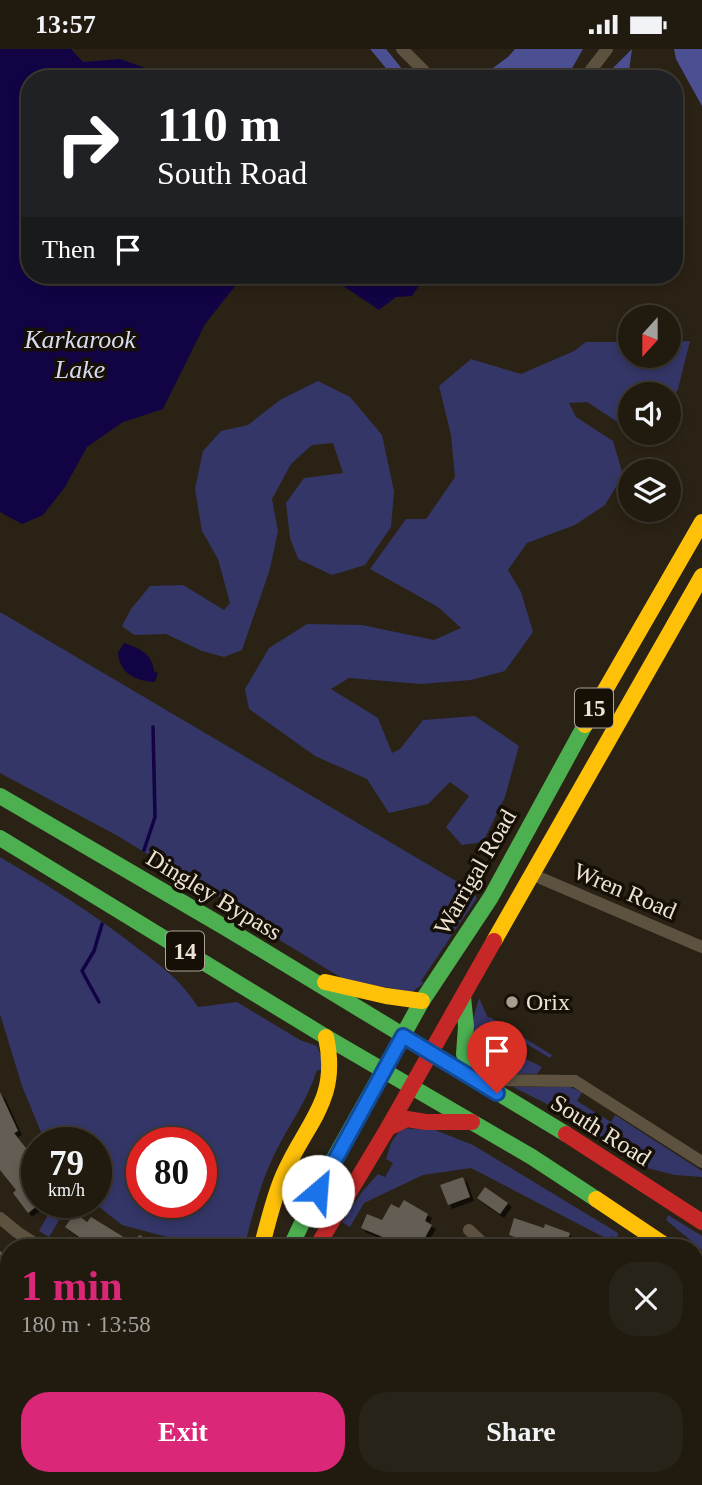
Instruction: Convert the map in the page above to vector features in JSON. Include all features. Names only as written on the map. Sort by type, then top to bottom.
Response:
[{"type":"highway","name":"Warrigal Road","points":[[294,1239],[326,1173],[422,1001],[491,897],[575,742],[702,522]]},
{"type":"highway","name":"Warrigal Road","points":[[321,1239],[431,1053],[702,576]]},
{"type":"highway","name":"Dingley Bypass","points":[[0,796],[84,843],[403,1036]]},
{"type":"highway","name":"14","points":[[0,838],[326,1037],[532,1157],[655,1239]]},
{"type":"highway","points":[[308,979],[422,1001]]},
{"type":"highway","points":[[463,997],[466,1026],[464,1053],[474,1079]]},
{"type":"highway","name":"South Road","points":[[403,1036],[580,1143],[702,1222]]},
{"type":"highway","points":[[263,1239],[283,1175],[327,1092],[333,1059],[326,1037]]},
{"type":"highway","points":[[387,1128],[407,1119],[426,1122],[472,1122]]},
{"type":"street","points":[[402,49],[423,70]]},
{"type":"street","points":[[591,70],[607,49]]},
{"type":"street","name":"Wren Road","points":[[531,874],[702,947]]},
{"type":"street","name":"South Road","points":[[474,1079],[575,1081],[702,1162]]},
{"type":"street","points":[[0,1218],[28,1239]]},
{"type":"street","points":[[469,1230],[478,1239]]},
{"type":"shaded area","points":[[370,49],[386,49],[403,70],[388,70]]},
{"type":"shaded area","points":[[515,49],[583,49],[571,70],[490,70]]},
{"type":"shaded area","points":[[632,49],[629,70],[612,70]]},
{"type":"shaded area","points":[[674,49],[702,49],[702,106],[683,70],[676,59]]},
{"type":"shaded area","points":[[681,341],[690,341],[680,382],[618,382],[618,422],[587,402],[569,403],[576,417],[613,441],[618,459],[618,483],[605,505],[575,525],[527,543],[508,570],[521,592],[533,632],[505,671],[471,680],[421,684],[349,678],[331,689],[378,718],[392,753],[400,749],[423,720],[475,716],[519,746],[505,797],[483,842],[462,845],[446,827],[469,796],[450,782],[428,804],[389,813],[367,779],[315,756],[249,709],[245,689],[269,648],[307,624],[362,625],[434,640],[461,628],[438,607],[370,569],[406,519],[426,519],[455,477],[451,435],[439,386],[471,359],[521,374],[574,351],[586,342],[618,342],[618,368],[681,368]]},
{"type":"shaded area","points":[[318,381],[350,397],[382,435],[394,491],[391,527],[365,565],[332,575],[298,559],[290,538],[286,503],[304,478],[343,473],[333,443],[312,445],[291,464],[272,499],[278,531],[270,569],[242,650],[224,657],[202,651],[166,634],[134,635],[122,626],[131,609],[150,586],[183,585],[224,610],[230,603],[218,559],[202,531],[195,489],[203,451],[221,431],[248,425],[280,400]]},
{"type":"shaded area","points":[[0,612],[473,891],[477,898],[421,981],[424,983],[412,992],[345,980],[227,908],[229,903],[116,835],[0,773]]},
{"type":"shaded area","points":[[0,857],[70,900],[154,960],[185,989],[198,1007],[237,1002],[300,1040],[317,1046],[327,1070],[317,1070],[304,1101],[271,1161],[246,1239],[174,1239],[122,1225],[112,1217],[112,1127],[39,1127],[22,1086],[0,1014]]},
{"type":"shaded area","points":[[479,998],[488,1018],[552,1055],[550,1058],[498,1027],[493,1036],[497,1040],[489,1054],[501,1061],[510,1051],[542,1067],[537,1074],[496,1072],[476,1059],[473,1019]]},
{"type":"shaded area","points":[[513,1087],[570,1087],[582,1092],[577,1101],[611,1122],[615,1115],[702,1171],[702,1177],[675,1175],[643,1167],[593,1135],[585,1128],[585,1123],[566,1108],[559,1110]]},
{"type":"shaded area","points":[[401,1128],[435,1130],[473,1145],[618,1233],[617,1239],[611,1236],[611,1239],[607,1239],[471,1168],[423,1175],[364,1203],[350,1227],[342,1222],[361,1193],[378,1174],[385,1177],[393,1163],[386,1159],[391,1143]]},
{"type":"shaded area","points":[[668,1215],[702,1236],[702,1239],[689,1239],[666,1220]]},
{"type":"shaded area","points":[[46,1218],[60,1218],[49,1237],[39,1231]]},
{"type":"water","name":"Karkarook Lake","points":[[0,49],[71,49],[83,62],[120,59],[146,70],[21,70],[21,284],[237,284],[205,324],[163,409],[123,422],[87,447],[65,487],[43,515],[22,524],[0,512]]},
{"type":"water","points":[[340,284],[420,284],[412,296],[396,297],[379,310]]},
{"type":"water","points":[[124,643],[140,649],[148,656],[154,671],[158,673],[155,682],[135,678],[122,666],[118,653]]},
{"type":"building","points":[[0,1092],[18,1131],[14,1133],[21,1142],[21,1204],[13,1193],[16,1190],[0,1170]]},
{"type":"building","points":[[463,1177],[470,1197],[448,1205],[440,1185]]},
{"type":"building","points":[[485,1187],[508,1203],[500,1214],[477,1198]]},
{"type":"building","points":[[404,1200],[428,1214],[425,1221],[432,1225],[424,1239],[388,1239],[361,1228],[367,1214],[382,1220],[391,1204],[399,1208]]},
{"type":"building","points":[[71,1218],[82,1218],[87,1222],[93,1218],[127,1239],[82,1239],[65,1227]]},
{"type":"building","points":[[514,1218],[544,1228],[545,1224],[570,1233],[568,1239],[521,1239],[509,1235]]},
{"type":"waterway","points":[[144,850],[155,817],[153,727]]},
{"type":"waterway","points":[[99,1002],[82,971],[94,951],[102,924]]},
{"type":"traffic: fast","points":[[294,1239],[326,1173],[422,1001],[491,897],[585,725]]},
{"type":"traffic: fast","points":[[0,796],[226,928],[566,1134]]},
{"type":"traffic: fast","points":[[0,838],[326,1037],[532,1157],[596,1199]]},
{"type":"traffic: fast","points":[[463,997],[466,1026],[464,1054],[472,1078]]},
{"type":"traffic: slow","points":[[585,725],[702,522]]},
{"type":"traffic: slow","points":[[494,941],[702,576]]},
{"type":"traffic: slow","points":[[325,982],[422,1001]]},
{"type":"traffic: slow","points":[[263,1239],[283,1176],[325,1095],[329,1059],[326,1037]]},
{"type":"traffic: slow","points":[[596,1199],[656,1239]]},
{"type":"traffic: jam","points":[[321,1239],[494,941]]},
{"type":"traffic: jam","points":[[388,1128],[407,1119],[426,1122],[472,1122]]},
{"type":"traffic: jam","points":[[566,1134],[702,1222]]},
{"type":"place","name":"Orix","points":[[512,1002]]},
{"type":"route","points":[[318,1191],[403,1036],[497,1093]]}]
